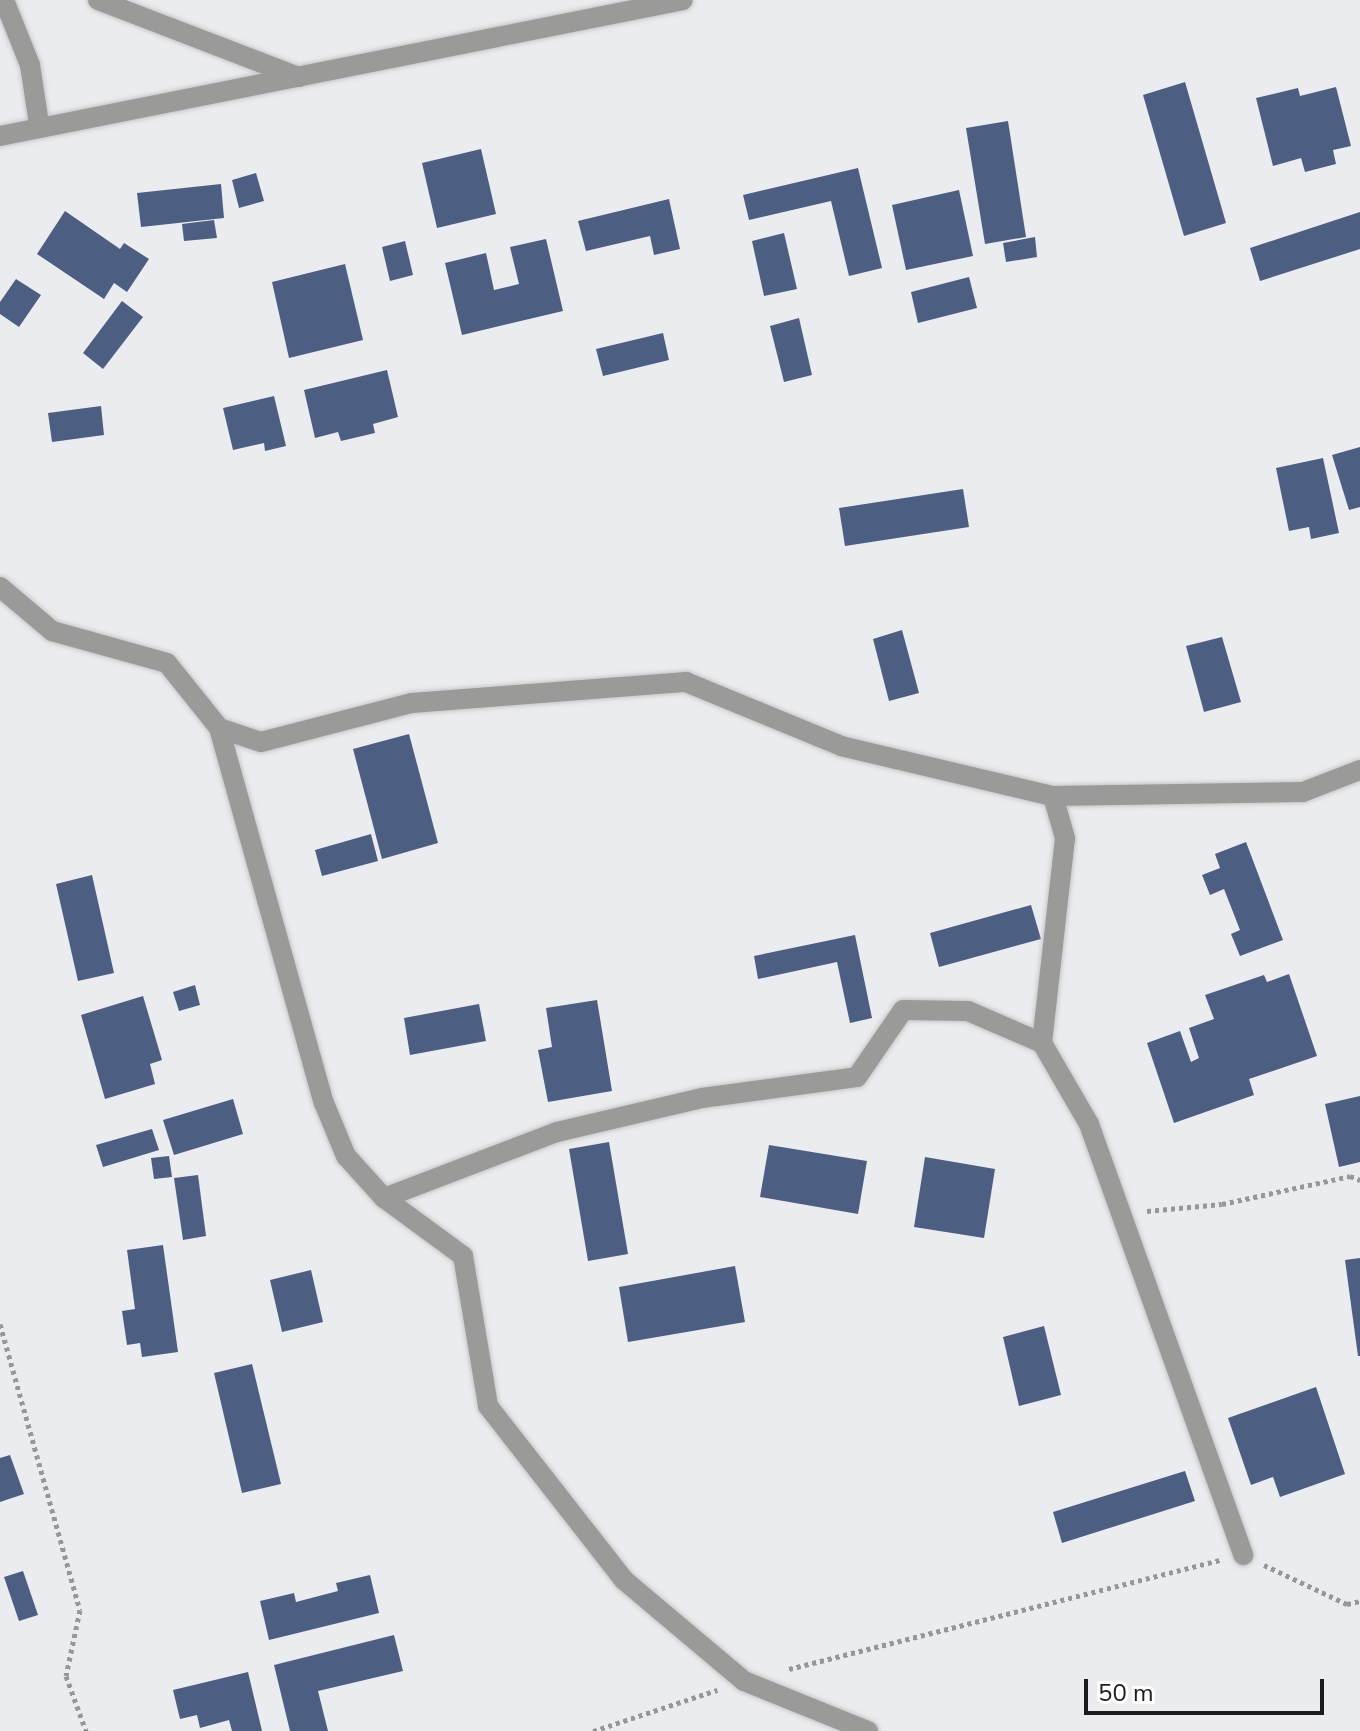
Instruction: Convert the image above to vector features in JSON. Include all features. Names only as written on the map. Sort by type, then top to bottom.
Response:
[{"type":"street","points":[[4,0],[30,65],[39,124]]},
{"type":"street","points":[[98,0],[299,77]]},
{"type":"street","points":[[0,136],[39,124],[299,77],[683,0]]},
{"type":"street","points":[[0,587],[52,631],[167,663],[219,728],[324,1103],[346,1156],[384,1198],[463,1256],[488,1406],[624,1580],[744,1681],[868,1731]]},
{"type":"street","points":[[219,728],[261,742],[412,703],[686,682],[841,746],[1053,796],[1303,792],[1360,770]]},
{"type":"street","points":[[1042,1043],[1065,838],[1053,796]]},
{"type":"street","points":[[384,1198],[557,1132],[702,1098],[857,1077],[903,1010],[968,1011],[1042,1043],[1089,1124],[1243,1555]]},
{"type":"path","points":[[1122,1213],[1222,1204],[1350,1176],[1360,1180]]},
{"type":"path","points":[[0,1324],[80,1610],[66,1676],[86,1731]]},
{"type":"path","points":[[593,1731],[744,1681],[1243,1555],[1347,1604],[1360,1601]]},
{"type":"building","points":[[1185,82],[1226,223],[1184,236],[1143,95]]},
{"type":"building","points":[[1336,87],[1351,146],[1333,150],[1336,164],[1305,172],[1301,158],[1273,166],[1256,98],[1298,88],[1300,96]]},
{"type":"building","points":[[1008,121],[1026,237],[985,244],[966,128]]},
{"type":"building","points":[[481,149],[496,214],[437,228],[422,163]]},
{"type":"building","points":[[858,168],[882,268],[849,276],[831,201],[749,220],[743,195]]},
{"type":"building","points":[[256,173],[264,201],[239,208],[232,180]]},
{"type":"building","points":[[221,184],[224,218],[141,227],[137,193]]},
{"type":"building","points":[[959,190],[973,256],[906,270],[892,205]]},
{"type":"building","points":[[669,199],[680,249],[654,255],[650,236],[586,251],[578,221]]},
{"type":"building","points":[[65,211],[120,249],[124,243],[149,259],[127,292],[114,283],[104,299],[37,254]]},
{"type":"building","points":[[1360,212],[1360,249],[1260,281],[1250,248]]},
{"type":"building","points":[[214,220],[217,238],[184,241],[182,224]]},
{"type":"building","points":[[784,233],[797,289],[764,296],[752,241]]},
{"type":"building","points":[[1035,237],[1037,257],[1006,262],[1003,243]]},
{"type":"building","points":[[546,239],[563,311],[462,335],[445,263],[486,253],[494,290],[519,284],[510,247]]},
{"type":"building","points":[[405,241],[413,275],[390,281],[382,247]]},
{"type":"building","points":[[345,264],[363,340],[289,358],[272,282]]},
{"type":"building","points":[[969,277],[977,308],[918,323],[911,292]]},
{"type":"building","points":[[16,279],[41,295],[19,327],[0,314],[0,302]]},
{"type":"building","points":[[122,301],[143,317],[103,369],[83,353]]},
{"type":"building","points":[[799,318],[812,375],[784,382],[770,326]]},
{"type":"building","points":[[663,333],[669,360],[603,376],[596,349]]},
{"type":"building","points":[[387,370],[398,417],[373,424],[375,433],[341,441],[338,432],[315,438],[304,390]]},
{"type":"building","points":[[274,396],[286,446],[265,451],[264,443],[233,450],[223,408]]},
{"type":"building","points":[[101,406],[104,435],[52,442],[48,413]]},
{"type":"building","points":[[1360,447],[1360,507],[1349,510],[1332,455]]},
{"type":"building","points":[[1323,458],[1339,533],[1311,539],[1309,527],[1289,531],[1276,468]]},
{"type":"building","points":[[963,489],[969,527],[845,546],[839,508]]},
{"type":"building","points":[[902,630],[919,693],[889,701],[873,639]]},
{"type":"building","points":[[1222,637],[1241,702],[1204,712],[1186,646]]},
{"type":"building","points":[[409,734],[438,843],[382,859],[353,749]]},
{"type":"building","points":[[371,834],[378,861],[322,876],[315,850]]},
{"type":"building","points":[[1246,842],[1283,940],[1240,956],[1231,934],[1240,930],[1224,889],[1210,895],[1202,875],[1220,868],[1215,854]]},
{"type":"building","points":[[92,875],[114,973],[78,981],[56,884]]},
{"type":"building","points":[[1031,905],[1041,939],[939,967],[930,933]]},
{"type":"building","points":[[855,935],[872,1018],[850,1023],[837,962],[758,979],[754,956]]},
{"type":"building","points":[[1289,974],[1317,1056],[1249,1079],[1254,1095],[1174,1123],[1147,1043],[1180,1031],[1191,1062],[1199,1058],[1189,1028],[1214,1019],[1205,995],[1264,975],[1267,982]]},
{"type":"building","points":[[195,985],[200,1005],[179,1011],[173,992]]},
{"type":"building","points":[[143,996],[162,1060],[150,1064],[155,1084],[105,1099],[81,1015]]},
{"type":"building","points":[[597,1000],[612,1091],[548,1102],[538,1050],[552,1047],[546,1008]]},
{"type":"building","points":[[479,1004],[486,1041],[410,1055],[404,1018]]},
{"type":"building","points":[[1360,1096],[1360,1162],[1339,1167],[1325,1104]]},
{"type":"building","points":[[233,1099],[243,1134],[174,1155],[163,1120]]},
{"type":"building","points":[[152,1129],[159,1150],[103,1167],[96,1145]]},
{"type":"building","points":[[609,1142],[628,1254],[588,1261],[569,1149]]},
{"type":"building","points":[[769,1145],[867,1161],[858,1214],[760,1197]]},
{"type":"building","points":[[169,1156],[172,1177],[154,1179],[151,1158]]},
{"type":"building","points":[[925,1157],[995,1169],[984,1238],[914,1227]]},
{"type":"building","points":[[198,1175],[206,1236],[183,1240],[174,1178]]},
{"type":"building","points":[[163,1245],[178,1352],[142,1357],[140,1343],[127,1345],[122,1311],[135,1309],[127,1250]]},
{"type":"building","points":[[1360,1258],[1360,1356],[1358,1356],[1345,1260]]},
{"type":"building","points":[[735,1266],[745,1322],[628,1342],[619,1287]]},
{"type":"building","points":[[311,1270],[323,1322],[282,1332],[270,1280]]},
{"type":"building","points":[[1044,1326],[1061,1395],[1019,1406],[1003,1337]]},
{"type":"building","points":[[252,1364],[281,1484],[242,1493],[214,1373]]},
{"type":"building","points":[[1316,1387],[1345,1474],[1280,1497],[1273,1477],[1251,1485],[1228,1418]]},
{"type":"building","points":[[10,1455],[24,1494],[0,1502],[0,1458]]},
{"type":"building","points":[[1185,1471],[1195,1501],[1062,1543],[1053,1512]]},
{"type":"building","points":[[23,1571],[38,1615],[19,1621],[4,1577]]},
{"type":"building","points":[[370,1575],[379,1613],[269,1640],[260,1601],[294,1593],[296,1602],[338,1591],[336,1583]]},
{"type":"building","points":[[394,1635],[403,1671],[318,1691],[328,1731],[290,1731],[274,1665]]},
{"type":"building","points":[[248,1672],[262,1731],[232,1731],[229,1720],[200,1728],[197,1715],[180,1719],[173,1690]]}]
